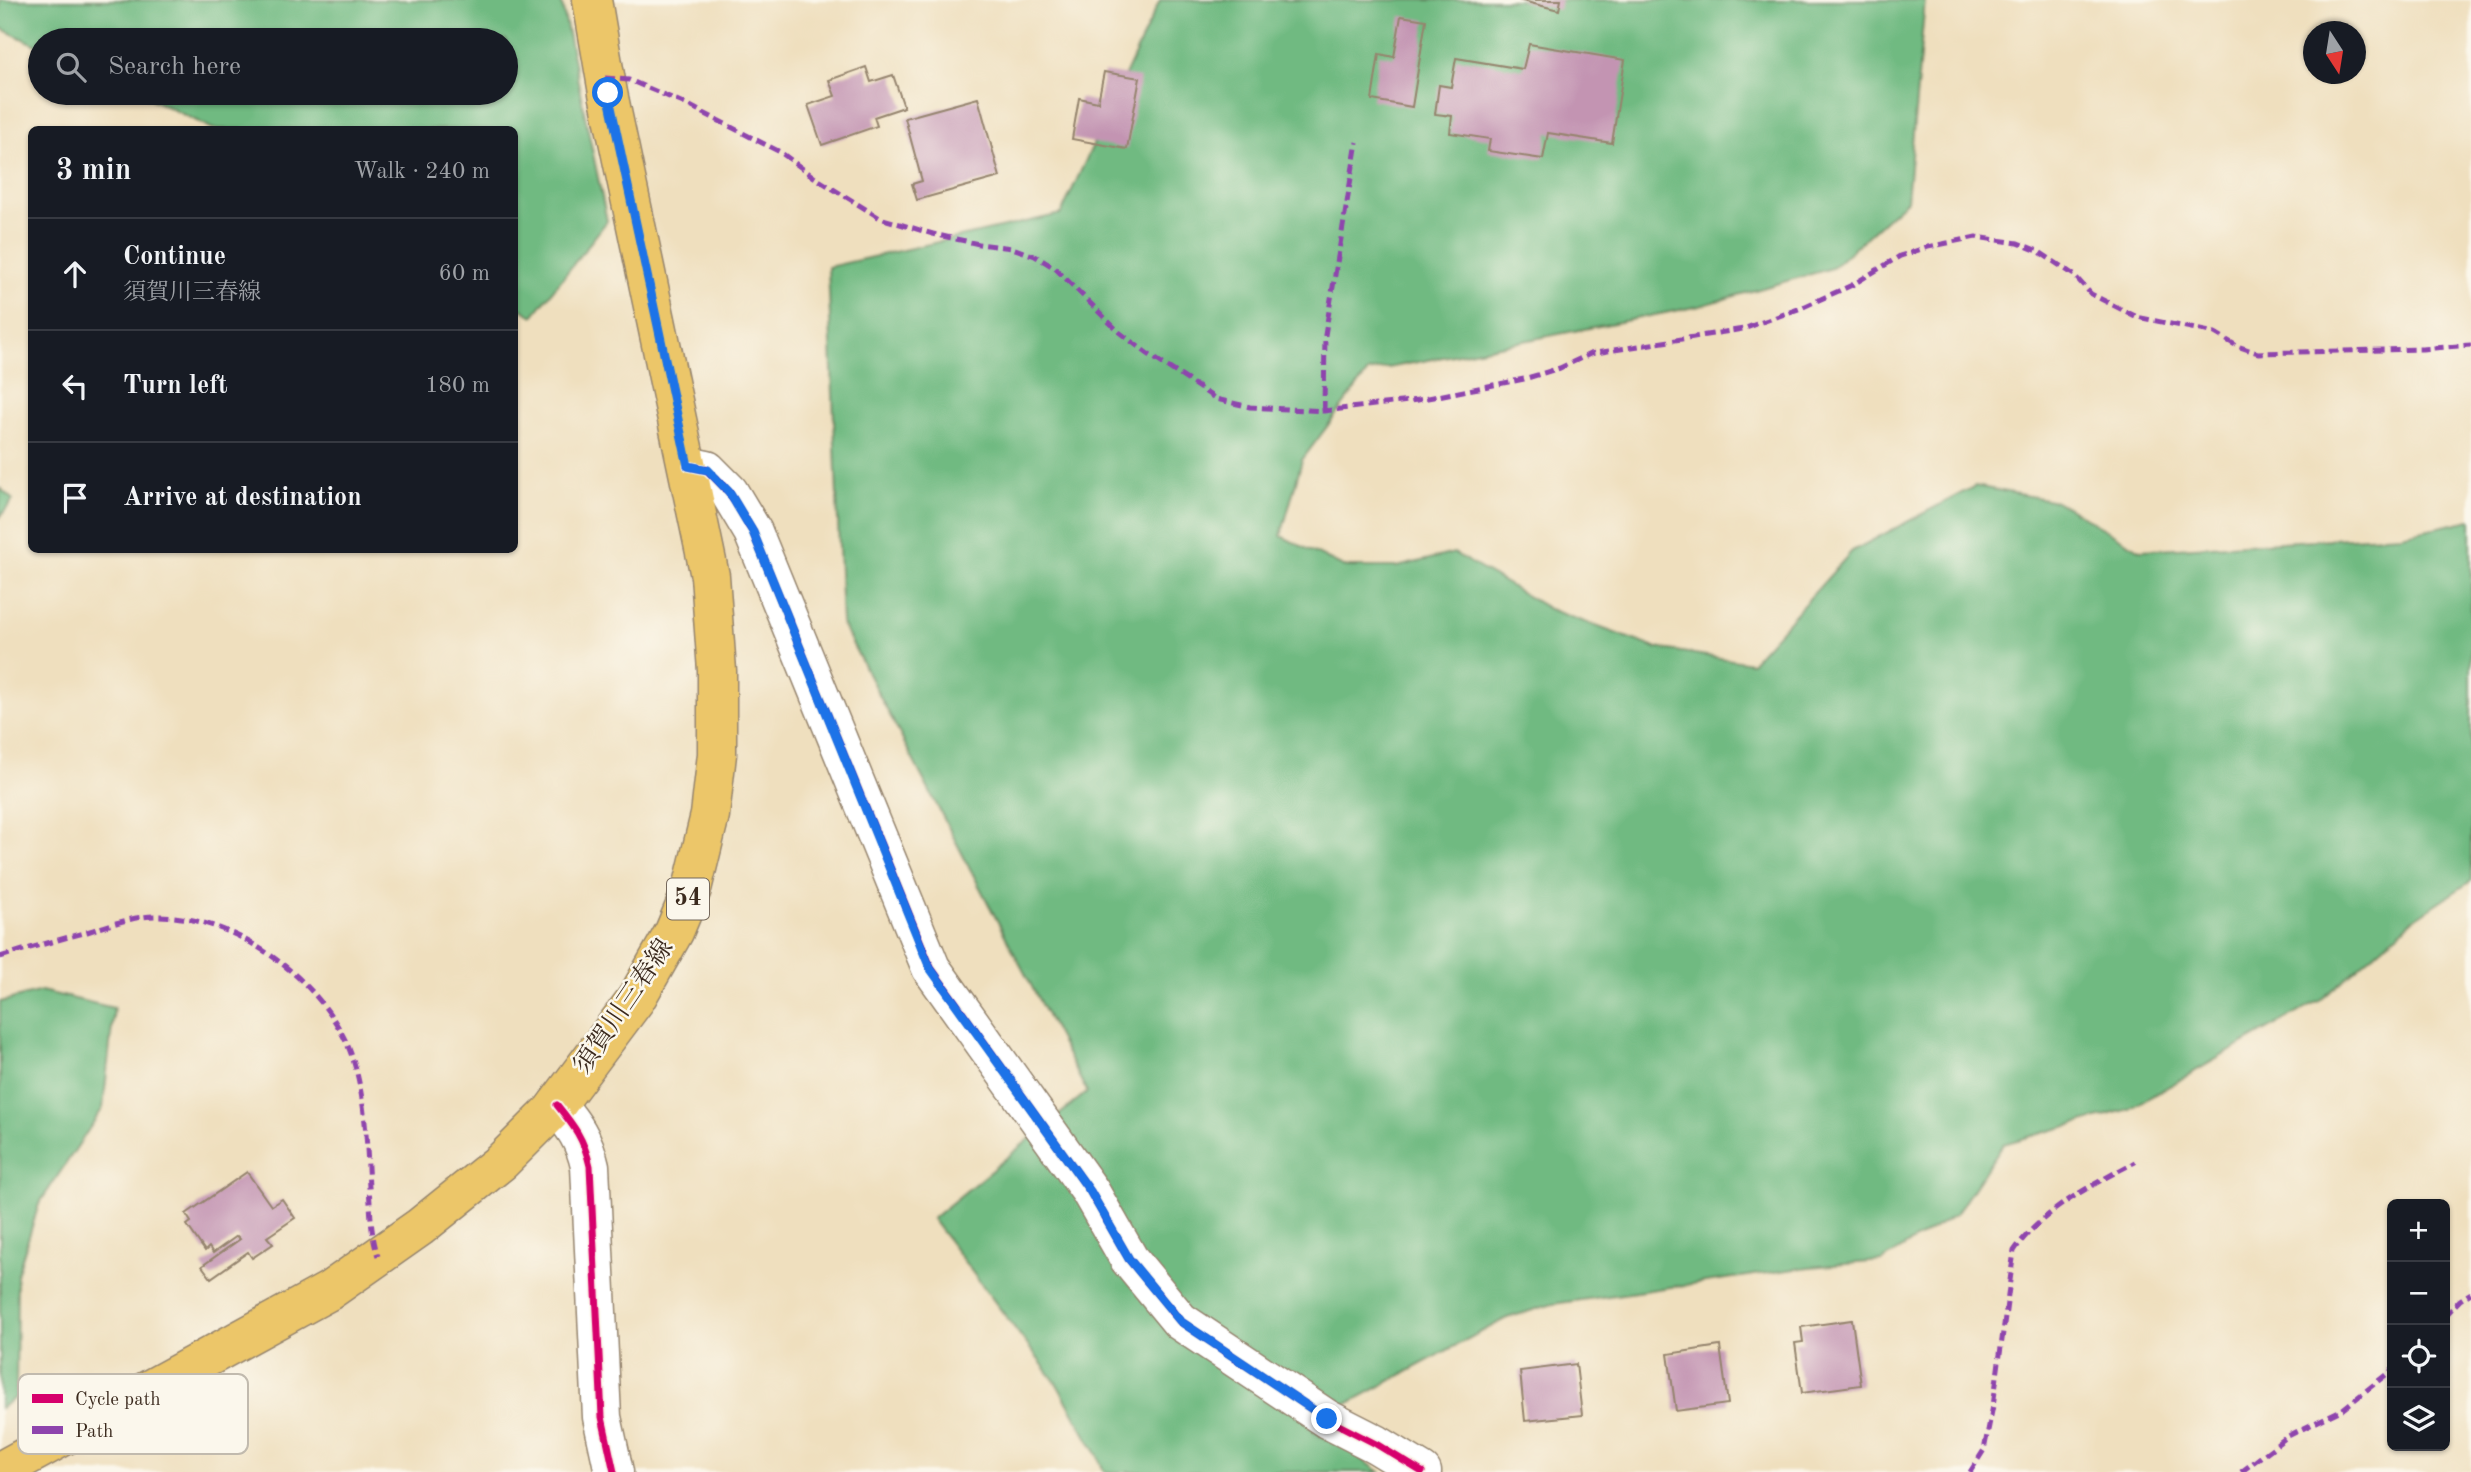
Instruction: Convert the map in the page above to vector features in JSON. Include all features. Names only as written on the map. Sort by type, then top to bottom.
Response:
[{"type":"main road","name":"須賀川三春線","points":[[176,1374],[329,1290],[420,1227],[501,1163],[557,1105],[636,999],[674,932],[692,889],[709,815],[717,754],[717,671],[710,576],[608,93],[592,0]]},
{"type":"main road","name":"須賀川三春線","points":[[0,1471],[31,1454]]},
{"type":"street","points":[[688,466],[708,470],[729,492],[753,532],[930,968],[1090,1191],[1129,1259],[1180,1321],[1327,1419],[1422,1472]]},
{"type":"street","points":[[557,1105],[585,1144],[590,1166],[602,1417],[614,1472]]},
{"type":"green space","points":[[0,0],[561,0],[607,221],[533,316],[518,307],[518,126],[207,126],[164,105],[518,105],[518,28],[28,28],[28,41],[0,28]]},
{"type":"green space","points":[[1160,0],[1925,0],[1907,200],[1832,268],[1700,306],[1368,372],[1302,460],[1281,536],[1343,567],[1397,567],[1454,553],[1549,609],[1656,648],[1751,663],[1852,551],[1975,486],[2056,501],[2141,550],[2401,535],[2471,520],[2471,881],[2414,919],[2323,998],[2129,1109],[2003,1144],[1956,1214],[1882,1261],[1809,1267],[1553,1304],[1507,1318],[1345,1405],[1355,1454],[1380,1472],[1104,1472],[1098,1456],[1057,1384],[932,1219],[1087,1092],[842,624],[828,267],[1061,214]]},
{"type":"green space","points":[[0,488],[13,500],[0,517]]},
{"type":"green space","points":[[41,991],[114,1008],[103,1108],[39,1204],[17,1275],[16,1397],[0,1408],[0,1002]]},
{"type":"building","points":[[1518,0],[1561,0],[1559,10]]},
{"type":"building","points":[[1401,16],[1426,20],[1412,107],[1372,100],[1379,54],[1394,57]]},
{"type":"building","points":[[1529,44],[1625,60],[1612,143],[1548,133],[1543,159],[1488,151],[1490,139],[1450,133],[1452,116],[1435,114],[1439,85],[1451,87],[1456,58],[1523,69]]},
{"type":"building","points":[[866,67],[871,82],[893,75],[904,107],[874,117],[877,126],[822,145],[808,105],[835,96],[829,80]]},
{"type":"building","points":[[1104,72],[1140,78],[1127,149],[1072,139],[1079,98],[1098,102]]},
{"type":"building","points":[[978,98],[1000,177],[917,200],[912,184],[922,181],[905,118]]},
{"type":"building","points":[[247,1172],[271,1206],[282,1199],[295,1218],[267,1237],[273,1244],[252,1258],[248,1252],[211,1278],[202,1266],[240,1239],[237,1236],[213,1253],[209,1247],[205,1251],[187,1225],[191,1222],[186,1214]]},
{"type":"building","points":[[1852,1320],[1861,1385],[1802,1393],[1795,1343],[1803,1342],[1801,1327]]},
{"type":"building","points":[[1720,1346],[1728,1404],[1676,1411],[1668,1354]]},
{"type":"building","points":[[1576,1364],[1582,1415],[1525,1421],[1520,1371]]},
{"type":"marked path","points":[[605,78],[629,80],[688,105],[780,152],[814,177],[880,218],[933,234],[1012,248],[1035,256],[1055,268],[1119,332],[1148,354],[1216,399],[1250,407],[1324,411],[1418,400],[1524,379],[1560,368],[1590,354],[1743,329],[1801,308],[1852,285],[1900,256],[1976,237],[2018,243],[2038,251],[2074,275],[2091,294],[2137,317],[2215,333],[2237,346],[2258,353],[2422,349],[2471,345]]},
{"type":"marked path","points":[[1324,411],[1325,335],[1357,142]]},
{"type":"marked path","points":[[0,957],[120,922],[154,916],[186,919],[217,927],[248,941],[277,960],[304,983],[326,1009],[343,1037],[355,1066],[364,1111],[371,1222],[378,1256]]},
{"type":"marked path","points":[[1970,1472],[1984,1450],[1993,1406],[2014,1251],[2025,1236],[2053,1211],[2085,1189],[2135,1162]]},
{"type":"marked path","points":[[2450,1311],[2471,1293]]},
{"type":"marked path","points":[[2241,1472],[2288,1436],[2343,1409],[2387,1374]]},
{"type":"cycle path","points":[[688,466],[707,470],[729,492],[753,532],[931,968],[1090,1191],[1129,1259],[1180,1321],[1327,1419],[1422,1472]]},
{"type":"cycle path","points":[[557,1105],[578,1133],[590,1166],[602,1417],[614,1472]]},
{"type":"route","points":[[608,93],[688,466],[708,470],[729,492],[753,532],[930,968],[1090,1191],[1129,1259],[1180,1321],[1327,1419]]}]
